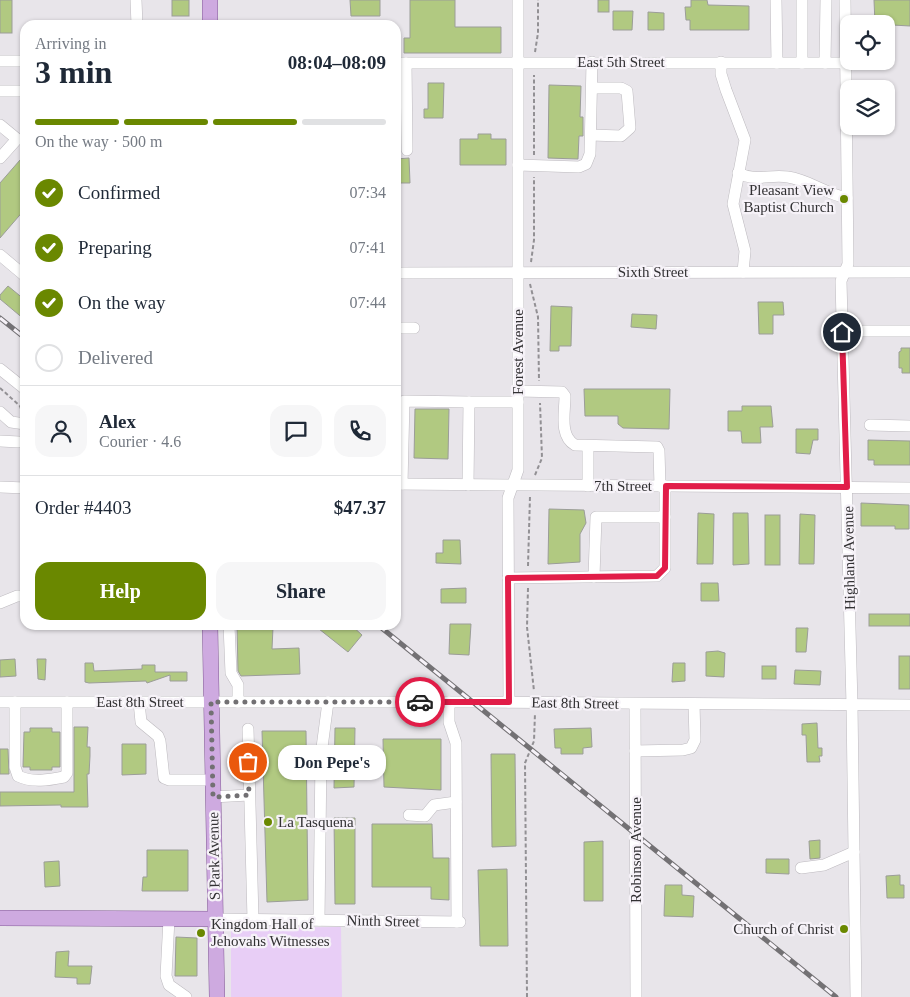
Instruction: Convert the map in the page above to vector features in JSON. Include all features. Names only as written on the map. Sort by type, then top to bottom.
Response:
[{"type":"main road","points":[[210,0],[210,20]]},
{"type":"main road","name":"S Park Avenue","points":[[210,630],[217,997]]},
{"type":"main road","points":[[0,918],[216,919]]},
{"type":"street","points":[[136,0],[137,20]]},
{"type":"street","name":"Forest Avenue","points":[[509,702],[508,498],[518,470],[518,0]]},
{"type":"street","points":[[776,0],[777,63]]},
{"type":"street","points":[[802,0],[802,63]]},
{"type":"street","points":[[825,63],[826,0]]},
{"type":"street","name":"Highland Avenue","points":[[845,0],[845,15]]},
{"type":"street","points":[[0,61],[20,61]]},
{"type":"street","points":[[518,165],[583,166],[589,160],[592,62]]},
{"type":"street","points":[[721,62],[721,74],[745,140],[733,204],[746,251],[743,272]]},
{"type":"street","points":[[401,63],[407,150]]},
{"type":"street","name":"East 5th Street","points":[[401,63],[840,63]]},
{"type":"street","name":"Highland Avenue","points":[[846,70],[848,264],[841,281],[852,705],[856,997]]},
{"type":"street","points":[[590,135],[621,136],[630,128],[627,91],[621,88],[592,88]]},
{"type":"street","points":[[0,91],[20,91]]},
{"type":"street","points":[[0,125],[20,137]]},
{"type":"street","points":[[0,158],[20,139]]},
{"type":"street","points":[[738,173],[758,179],[788,177],[834,195],[847,198]]},
{"type":"street","points":[[0,255],[20,271]]},
{"type":"street","name":"Sixth Street","points":[[401,273],[910,272]]},
{"type":"street","points":[[401,328],[414,328]]},
{"type":"street","points":[[842,332],[910,331]]},
{"type":"street","points":[[0,369],[20,385]]},
{"type":"street","points":[[508,578],[657,576],[665,568],[666,517],[657,447],[588,447],[568,441],[564,432],[565,396],[558,391],[518,390]]},
{"type":"street","points":[[401,451],[404,401],[518,402]]},
{"type":"street","points":[[468,485],[469,402]]},
{"type":"street","points":[[0,412],[11,422],[20,420]]},
{"type":"street","points":[[870,425],[910,426]]},
{"type":"street","points":[[0,441],[19,442]]},
{"type":"street","points":[[588,447],[588,486]]},
{"type":"street","name":"7th Street","points":[[401,484],[910,488]]},
{"type":"street","points":[[0,487],[20,488]]},
{"type":"street","points":[[594,577],[596,517],[666,517]]},
{"type":"street","points":[[0,603],[20,596]]},
{"type":"street","points":[[230,630],[231,673],[238,685],[238,702]]},
{"type":"street","points":[[210,647],[230,646]]},
{"type":"street","name":"East 8th Street","points":[[0,702],[535,702],[910,705]]},
{"type":"street","points":[[15,702],[15,767],[18,776],[25,780],[49,780],[64,777],[68,773],[68,702]]},
{"type":"street","points":[[139,702],[141,722],[158,736],[160,741],[164,778],[169,780],[213,780]]},
{"type":"street","points":[[319,920],[321,755],[328,702]]},
{"type":"street","points":[[409,815],[425,816],[434,805],[456,802],[456,743],[449,722],[449,702]]},
{"type":"street","name":"Robinson Avenue","points":[[635,704],[636,997]]},
{"type":"street","points":[[635,751],[683,750],[691,748],[695,740],[694,704]]},
{"type":"street","points":[[248,729],[254,920]]},
{"type":"street","points":[[213,797],[249,795]]},
{"type":"street","name":"Ninth Street","points":[[216,919],[458,922],[456,802]]},
{"type":"street","points":[[801,868],[824,865],[854,852]]},
{"type":"street","points":[[168,919],[166,976],[168,985],[186,997]]},
{"type":"path","points":[[528,997],[525,763],[534,741],[535,702],[527,627],[530,486],[542,458],[538,317],[531,290],[530,272],[534,240],[534,62],[538,34],[538,0]]},
{"type":"path","points":[[0,388],[20,406]]},
{"type":"shaded area","points":[[341,927],[342,997],[231,997],[231,928]]},
{"type":"building","points":[[0,0],[12,0],[12,33],[0,33]]},
{"type":"building","points":[[172,0],[189,0],[189,16],[172,16]]},
{"type":"building","points":[[350,0],[380,0],[380,16],[351,16]]},
{"type":"building","points":[[410,0],[455,0],[455,27],[501,27],[501,53],[404,53],[404,38],[410,38]]},
{"type":"building","points":[[598,0],[609,0],[609,12],[598,12]]},
{"type":"building","points":[[691,0],[707,0],[708,5],[749,6],[749,30],[690,30],[690,20],[686,20],[685,7],[691,7]]},
{"type":"building","points":[[874,0],[910,0],[910,26],[895,25],[895,15],[875,15]]},
{"type":"building","points":[[613,11],[633,11],[632,30],[613,30]]},
{"type":"building","points":[[648,12],[664,13],[664,30],[648,30]]},
{"type":"building","points":[[428,83],[444,83],[443,118],[424,118],[424,109],[428,109]]},
{"type":"building","points":[[549,85],[581,86],[580,117],[583,117],[583,136],[579,136],[578,159],[548,158]]},
{"type":"building","points":[[478,134],[491,134],[491,139],[506,139],[506,165],[460,165],[460,139],[478,139]]},
{"type":"building","points":[[409,158],[410,183],[401,183],[401,159]]},
{"type":"building","points":[[20,160],[20,215],[0,238],[0,183]]},
{"type":"building","points":[[8,286],[20,296],[20,316],[0,299],[0,295]]},
{"type":"building","points":[[758,302],[783,302],[784,315],[773,315],[773,334],[759,334]]},
{"type":"building","points":[[551,306],[572,307],[571,346],[559,346],[559,351],[550,351]]},
{"type":"building","points":[[632,314],[657,315],[656,329],[631,327]]},
{"type":"building","points":[[901,348],[910,348],[910,373],[902,373],[902,368],[899,368],[899,352]]},
{"type":"building","points":[[584,389],[670,389],[669,429],[623,428],[618,424],[618,416],[585,416]]},
{"type":"building","points":[[742,406],[771,406],[773,427],[760,427],[761,443],[742,443],[741,431],[728,431],[728,411],[742,411]]},
{"type":"building","points":[[415,409],[449,409],[448,459],[414,458]]},
{"type":"building","points":[[796,429],[818,429],[818,440],[813,440],[810,454],[796,453]]},
{"type":"building","points":[[868,440],[910,441],[910,465],[874,465],[874,460],[868,460]]},
{"type":"building","points":[[861,503],[909,505],[909,529],[895,529],[895,526],[861,526]]},
{"type":"building","points":[[549,509],[584,510],[586,523],[580,534],[580,562],[548,564]]},
{"type":"building","points":[[698,513],[714,514],[713,564],[697,564]]},
{"type":"building","points":[[733,513],[748,513],[749,564],[733,565]]},
{"type":"building","points":[[800,514],[815,515],[814,564],[799,564]]},
{"type":"building","points":[[765,515],[780,515],[780,565],[765,565]]},
{"type":"building","points":[[443,540],[460,540],[461,564],[436,563],[436,553],[443,553]]},
{"type":"building","points":[[701,583],[718,583],[719,601],[701,601]]},
{"type":"building","points":[[466,588],[466,603],[441,603],[441,589]]},
{"type":"building","points":[[869,614],[910,614],[910,626],[869,626]]},
{"type":"building","points":[[450,624],[471,624],[469,655],[449,654]]},
{"type":"building","points":[[796,628],[808,628],[806,652],[796,652]]},
{"type":"building","points":[[237,630],[273,630],[272,649],[299,648],[300,674],[241,676],[238,671]]},
{"type":"building","points":[[320,630],[356,630],[362,635],[348,652]]},
{"type":"building","points":[[718,651],[725,653],[724,677],[706,676],[706,652]]},
{"type":"building","points":[[899,656],[910,656],[910,689],[899,689]]},
{"type":"building","points":[[15,659],[16,676],[0,677],[0,660]]},
{"type":"building","points":[[37,659],[46,659],[45,680],[38,679]]},
{"type":"building","points":[[85,663],[93,663],[94,671],[142,669],[142,665],[155,665],[155,672],[187,672],[187,681],[170,681],[170,675],[147,683],[146,681],[89,683],[85,682]]},
{"type":"building","points":[[673,663],[685,663],[685,681],[672,682]]},
{"type":"building","points":[[762,666],[776,666],[776,679],[762,679]]},
{"type":"building","points":[[795,670],[821,671],[820,685],[794,684]]},
{"type":"building","points":[[817,723],[818,748],[822,748],[822,756],[819,756],[820,762],[807,762],[806,735],[802,735],[802,724]]},
{"type":"building","points":[[74,727],[88,727],[87,747],[90,747],[90,756],[89,774],[87,774],[88,807],[61,807],[61,805],[0,806],[0,792],[74,792]]},
{"type":"building","points":[[30,728],[52,728],[52,732],[60,732],[60,767],[52,767],[52,770],[30,770],[30,767],[23,767],[24,732],[30,732]]},
{"type":"building","points":[[335,728],[355,728],[354,787],[334,788]]},
{"type":"building","points":[[591,728],[592,747],[583,748],[583,754],[561,754],[561,748],[555,748],[554,729]]},
{"type":"building","points":[[262,731],[306,731],[308,900],[267,902]]},
{"type":"building","points":[[383,739],[441,739],[441,790],[384,787]]},
{"type":"building","points":[[122,744],[146,744],[146,774],[122,775]]},
{"type":"building","points":[[0,749],[8,749],[9,774],[0,774]]},
{"type":"building","points":[[491,754],[515,754],[516,846],[492,847]]},
{"type":"building","points":[[334,818],[355,818],[355,904],[335,904]]},
{"type":"building","points":[[372,824],[432,824],[433,858],[449,858],[449,900],[431,899],[431,887],[372,887]]},
{"type":"building","points":[[820,840],[820,858],[810,859],[809,841]]},
{"type":"building","points":[[603,841],[603,901],[584,901],[584,842]]},
{"type":"building","points":[[147,850],[188,850],[188,891],[142,891],[143,877],[147,877]]},
{"type":"building","points":[[766,859],[789,859],[789,874],[766,873]]},
{"type":"building","points":[[59,861],[60,886],[45,887],[44,862]]},
{"type":"building","points":[[507,869],[508,946],[480,946],[478,870]]},
{"type":"building","points":[[900,875],[900,885],[904,885],[904,898],[887,898],[886,876]]},
{"type":"building","points":[[665,885],[682,885],[682,895],[694,896],[693,917],[664,916]]},
{"type":"building","points":[[176,937],[197,938],[197,976],[175,976]]},
{"type":"building","points":[[69,951],[68,966],[92,966],[90,984],[77,984],[77,978],[55,977],[56,952]]},
{"type":"railway","points":[[0,318],[20,334]]},
{"type":"railway","points":[[384,630],[836,997]]},
{"type":"way so far","points":[[248,762],[249,795],[213,797],[211,702],[420,702]]},
{"type":"place","name":"Pleasant View Baptist Church","points":[[844,199]]},
{"type":"place","name":"Don Pepe's","points":[[248,762]]},
{"type":"place","name":"La Tasquena","points":[[268,822]]},
{"type":"place","name":"Church of Christ","points":[[844,929]]},
{"type":"place","name":"Kingdom Hall of Jehovahs Witnesses","points":[[201,933]]},
{"type":"route","points":[[420,702],[509,702],[508,578],[657,576],[661,574],[665,568],[666,486],[847,487],[842,332]]}]
